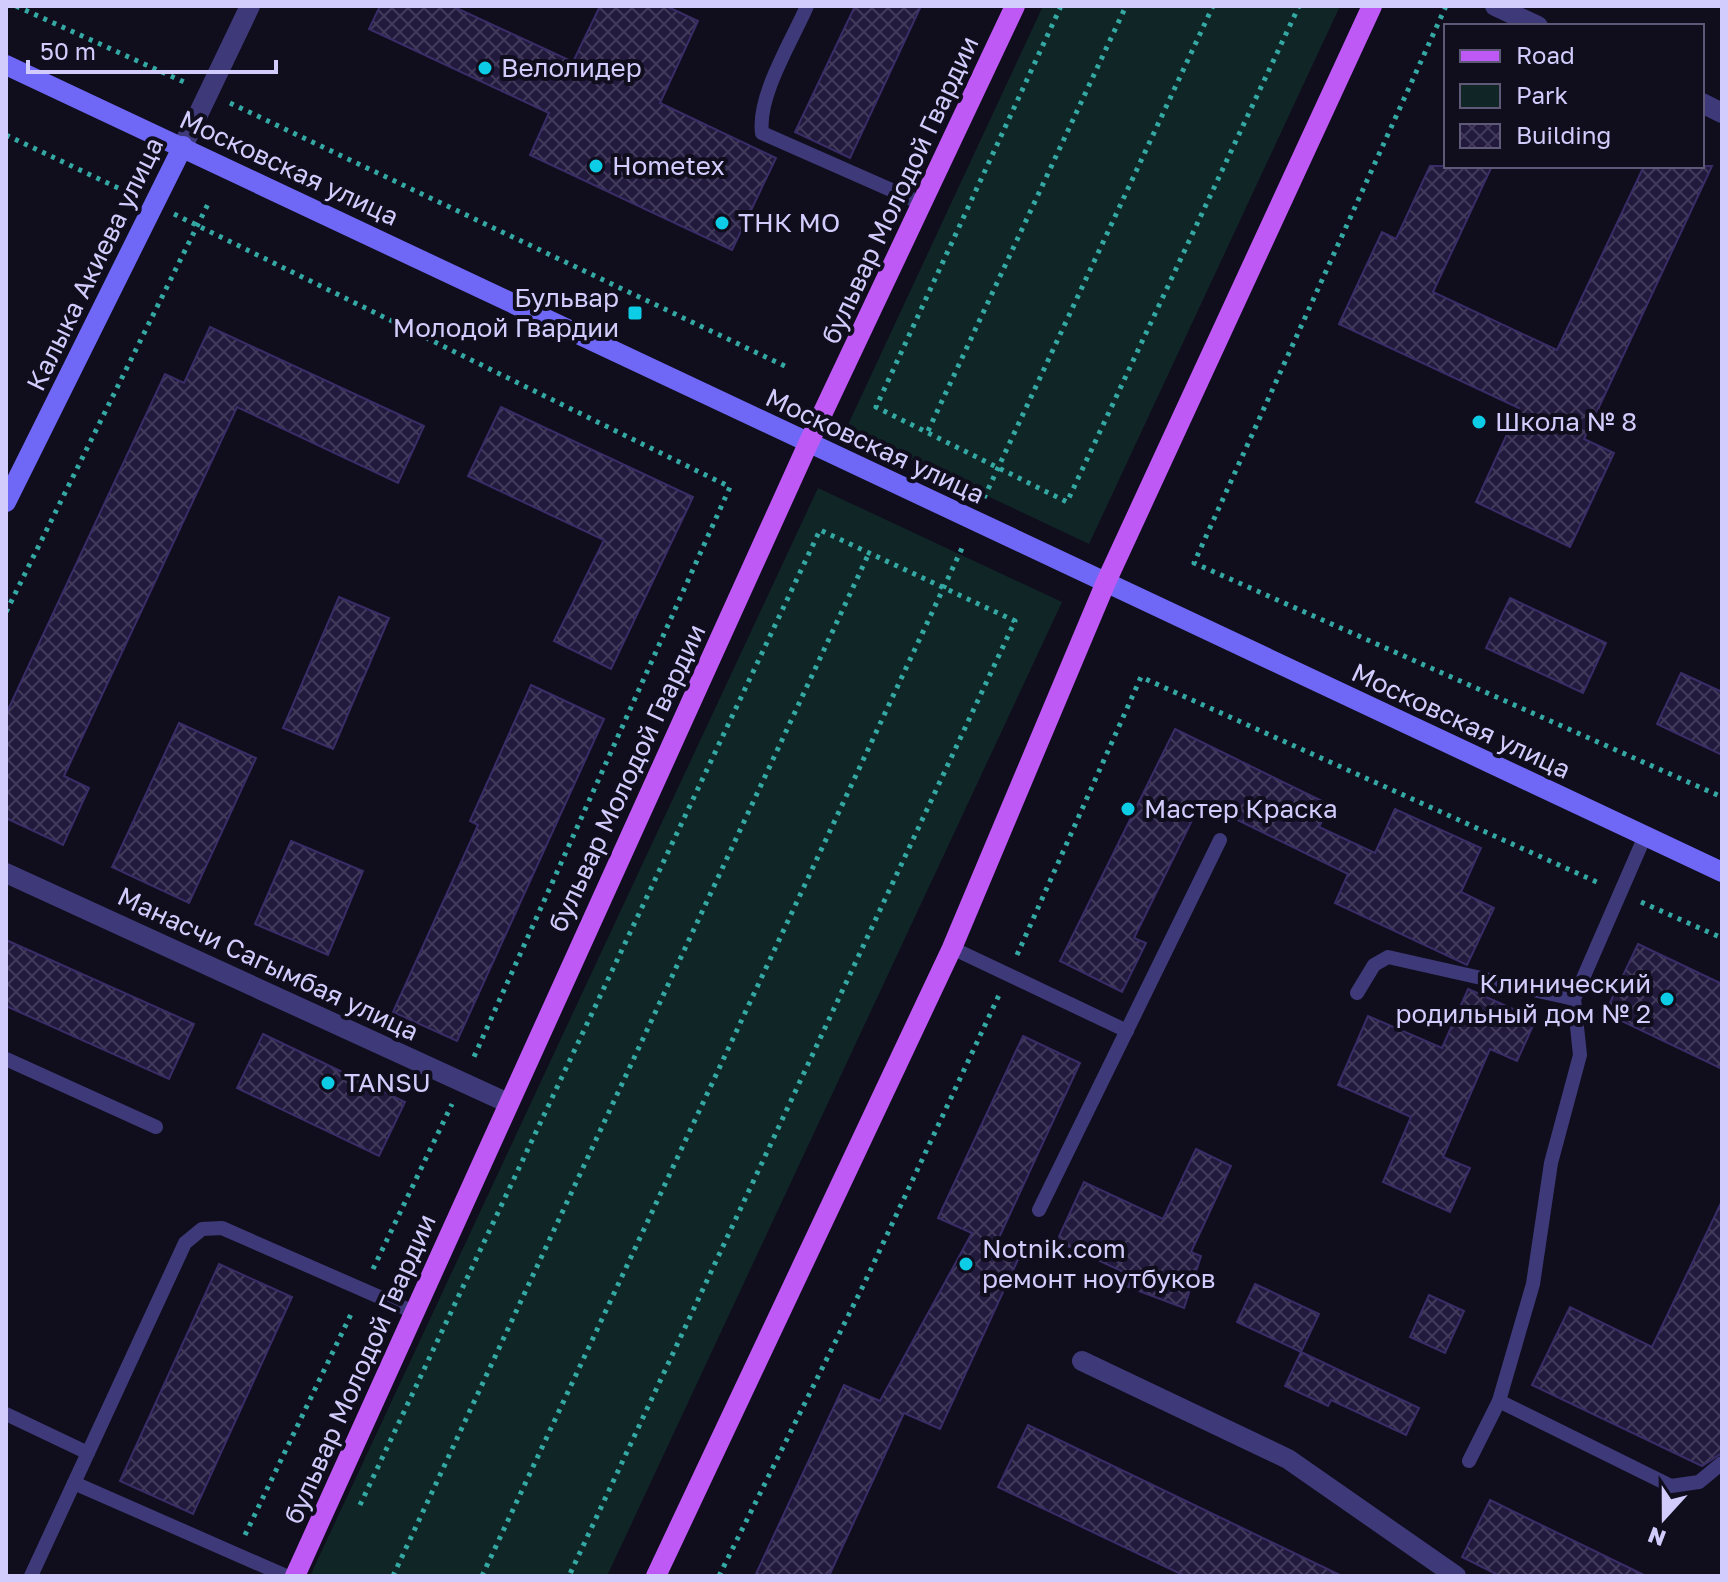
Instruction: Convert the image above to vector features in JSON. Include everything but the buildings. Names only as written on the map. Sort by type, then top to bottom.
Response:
[{"type":"main road","name":"бульвар Молодой Гвардии","points":[[295,1576],[808,444],[1015,6]]},
{"type":"main road","points":[[656,1576],[952,948],[1106,582],[1372,6]]},
{"type":"main road","name":"Московская улица","points":[[6,65],[1722,872]]},
{"type":"main road","name":"Калыка Акиева улица","points":[[6,502],[183,146]]},
{"type":"street","name":"Калыка Акиева улица","points":[[183,146],[250,6]]},
{"type":"street","points":[[1495,6],[1534,24]]},
{"type":"street","points":[[1704,104],[1722,113]]},
{"type":"street","name":"Манасчи Сагымбая улица","points":[[6,873],[508,1103]]},
{"type":"street","points":[[1082,1361],[1288,1459],[1456,1576]]},
{"type":"lane","points":[[807,6],[767,96],[760,117],[762,133],[923,204]]},
{"type":"lane","points":[[1469,1461],[1499,1401],[1533,1284],[1551,1163],[1580,1055],[1574,999],[1645,836]]},
{"type":"lane","points":[[1039,1210],[1220,840]]},
{"type":"lane","points":[[952,948],[1127,1031]]},
{"type":"lane","points":[[1357,993],[1374,965],[1388,957],[1574,999]]},
{"type":"lane","points":[[6,1059],[156,1127]]},
{"type":"lane","points":[[31,1576],[185,1243],[202,1229],[222,1228],[416,1313]]},
{"type":"lane","points":[[1499,1401],[1671,1486],[1699,1482],[1722,1463]]},
{"type":"lane","points":[[6,1414],[88,1453]]},
{"type":"lane","points":[[74,1483],[286,1576]]},
{"type":"path","points":[[16,6],[789,368]]},
{"type":"path","points":[[1061,6],[876,407],[999,465],[1067,502],[1299,6]]},
{"type":"path","points":[[928,431],[1126,6]]},
{"type":"path","points":[[482,1576],[945,589],[973,521],[1213,6]]},
{"type":"path","points":[[1446,6],[1194,563],[1722,797]]},
{"type":"path","points":[[6,135],[154,204],[730,487],[462,1082],[237,1552]]},
{"type":"path","points":[[6,612],[210,200]]},
{"type":"path","points":[[353,1519],[820,530],[1015,621],[569,1576]]},
{"type":"path","points":[[393,1576],[869,553]]},
{"type":"path","points":[[719,1576],[864,1284],[1008,975],[1141,677],[1722,938]]},
{"type":"green space","points":[[1043,6],[1340,6],[1089,544],[846,429]]},
{"type":"green space","points":[[818,488],[1062,602],[607,1576],[310,1576]]},
{"type":"place","name":"Велолидер","points":[[485,68]]},
{"type":"place","name":"Hometex","points":[[596,166]]},
{"type":"place","name":"ТНК МО","points":[[722,223]]},
{"type":"place","name":"Бульвар Молодой Гвардии","points":[[635,313]]},
{"type":"place","name":"Школа № 8","points":[[1479,422]]},
{"type":"place","name":"Мастер Краска","points":[[1128,809]]},
{"type":"place","name":"Клинический родильный дом № 2","points":[[1667,999]]},
{"type":"place","name":"TANSU","points":[[328,1083]]},
{"type":"place","name":"Notnik.com ремонт ноутбуков","points":[[966,1264]]}]
